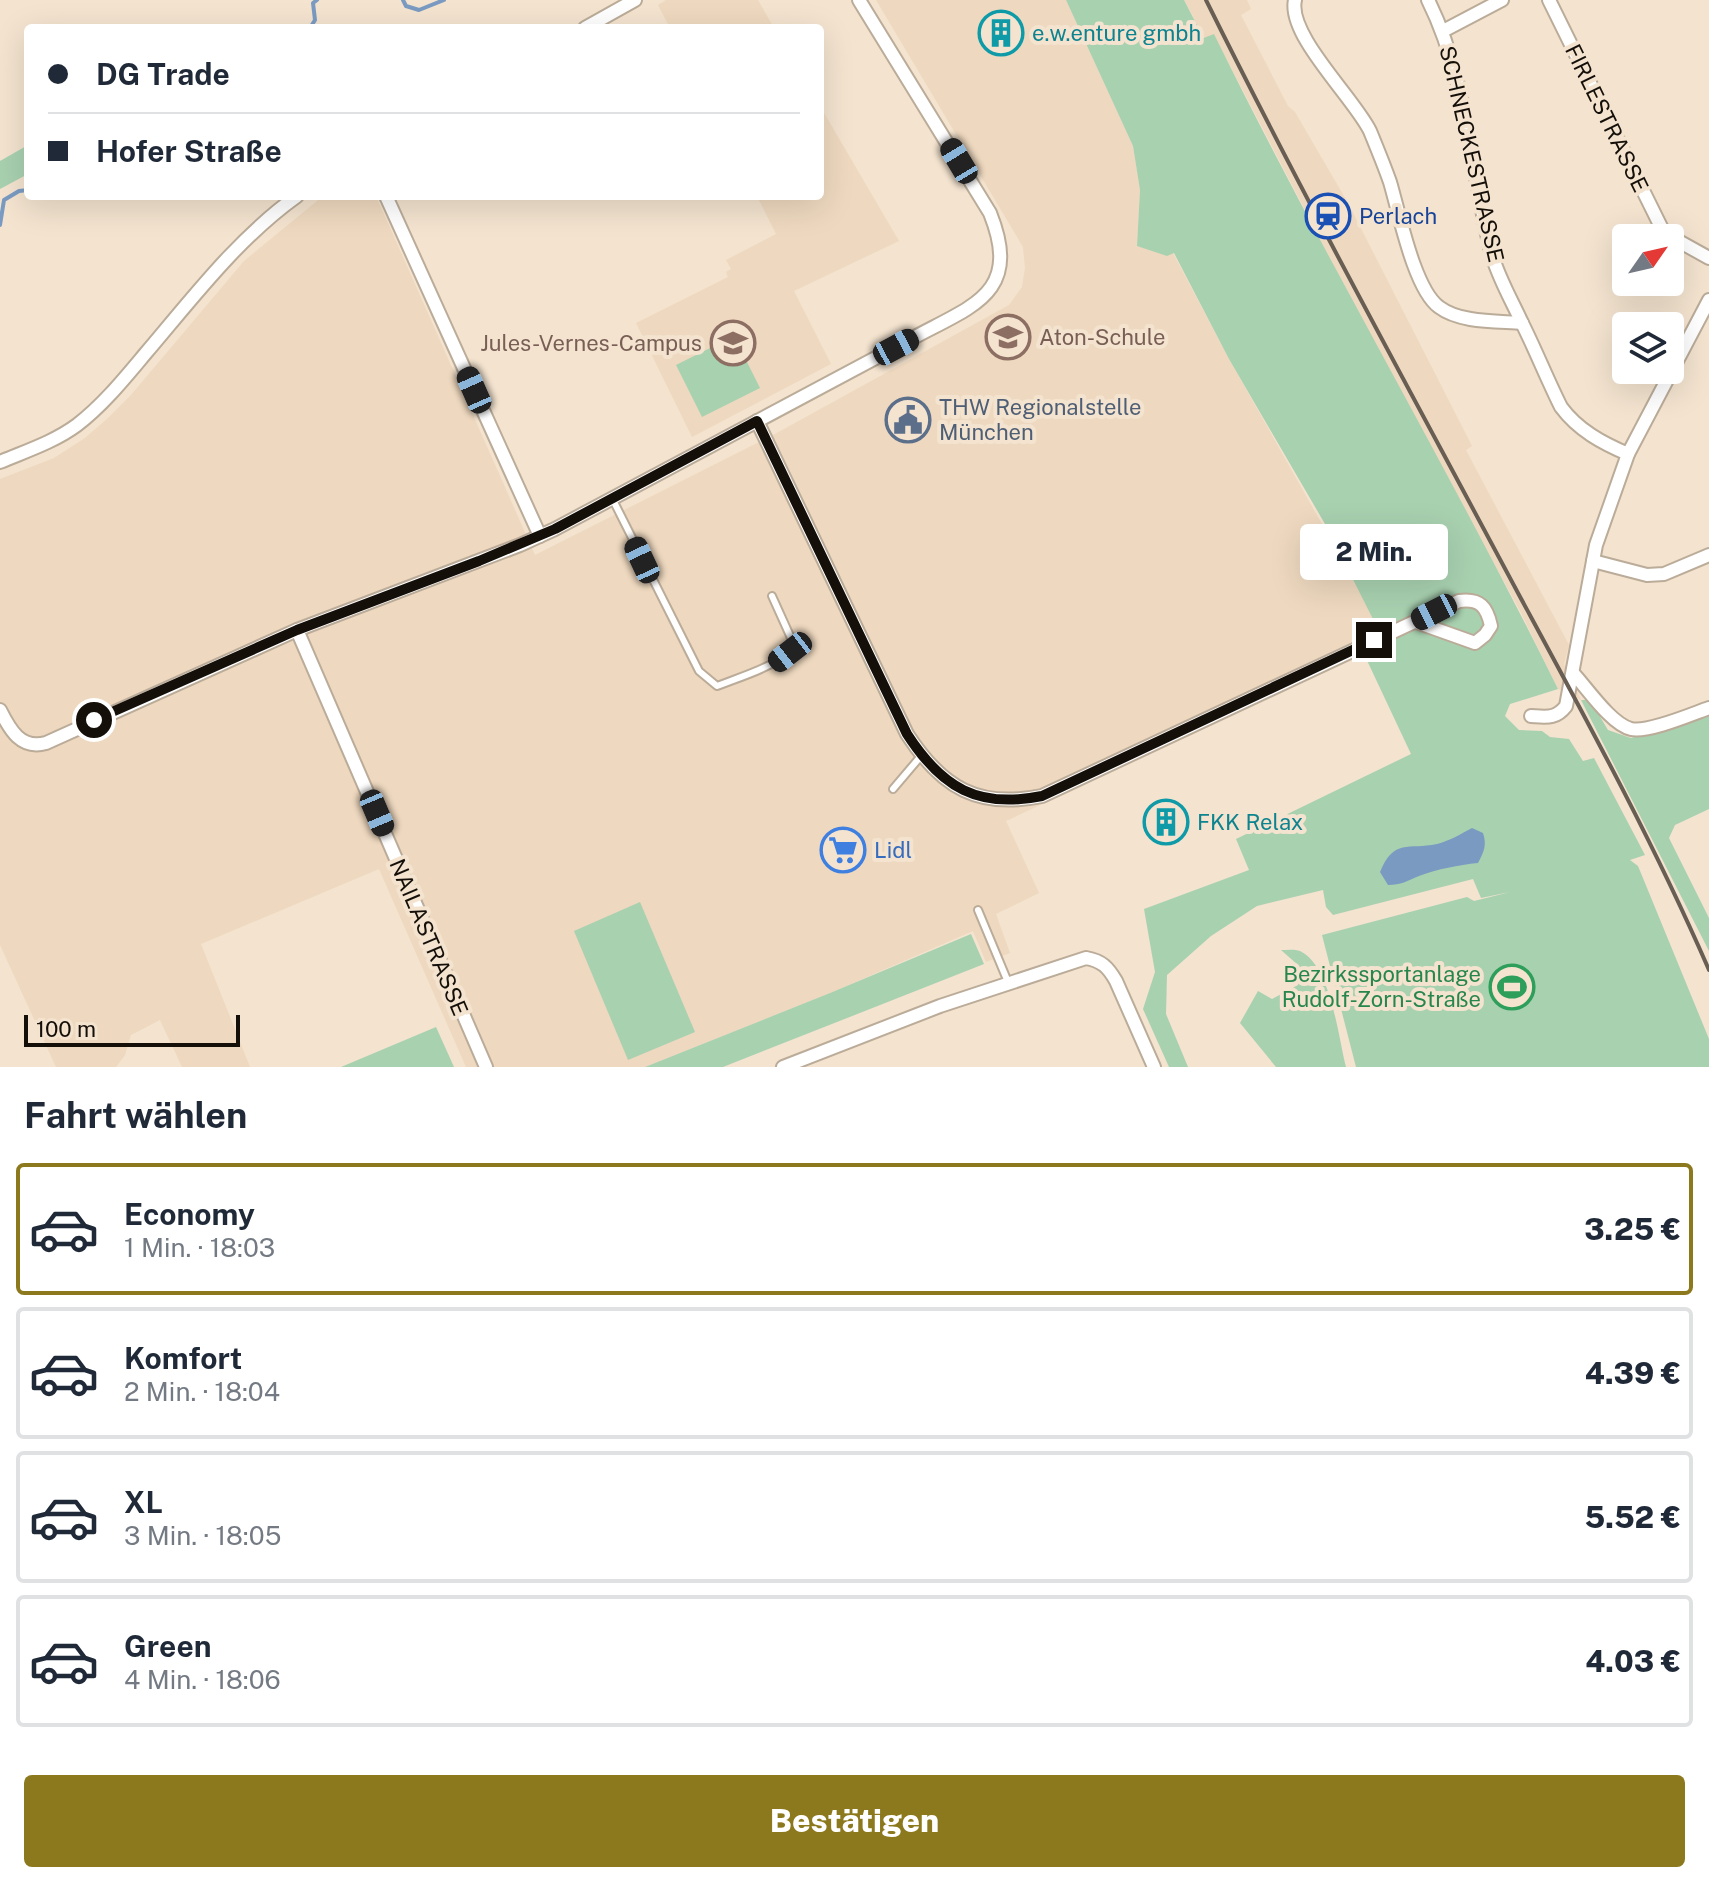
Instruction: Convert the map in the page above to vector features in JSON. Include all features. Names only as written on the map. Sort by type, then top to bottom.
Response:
[{"type":"street","points":[[592,24],[635,0]]},
{"type":"street","points":[[0,710],[15,736],[24,743],[36,745],[297,630],[540,536],[961,312],[986,295],[998,275],[999,242],[990,213],[859,0]]},
{"type":"street","points":[[1295,0],[1293,4],[1297,19],[1308,42],[1368,127],[1386,170],[1422,286],[1439,307],[1451,312],[1470,318],[1522,323]]},
{"type":"street","name":"SCHNECKESTRASSE","points":[[1428,0],[1455,66],[1493,259],[1561,407],[1572,422],[1595,438],[1628,454]]},
{"type":"street","points":[[1443,31],[1502,0]]},
{"type":"street","name":"FIRLESTRASSE","points":[[1549,0],[1664,233],[1709,258]]},
{"type":"street","points":[[0,462],[64,434],[90,413],[114,390],[233,252],[291,200]]},
{"type":"street","points":[[388,200],[540,536]]},
{"type":"street","points":[[1531,716],[1549,718],[1559,715],[1566,706],[1596,545],[1628,454],[1709,300]]},
{"type":"street","points":[[757,421],[896,711],[921,756],[955,788],[982,798],[1019,801],[1042,796],[1459,601],[1470,599],[1480,602],[1488,613],[1491,626],[1475,643],[1416,622]]},
{"type":"street","points":[[1593,561],[1647,575],[1664,574],[1709,555]]},
{"type":"street","name":"NAILASTRASSE","points":[[297,630],[486,1067]]},
{"type":"street","points":[[1573,673],[1615,721],[1628,729],[1653,726],[1709,708]]},
{"type":"street","points":[[783,1067],[926,1011],[1086,958],[1099,961],[1108,968],[1125,998],[1154,1067]]},
{"type":"lane","points":[[612,498],[699,671],[717,686],[777,662],[790,652],[791,638],[772,596]]},
{"type":"lane","points":[[893,789],[921,756]]},
{"type":"lane","points":[[978,910],[1008,982]]},
{"type":"shaded area","points":[[666,0],[758,0],[772,24],[668,24],[658,5]]},
{"type":"shaded area","points":[[876,0],[1066,0],[1133,146],[1140,190],[1137,246],[1173,253],[1367,604],[1383,645],[1006,821],[1039,893],[996,914],[1010,953],[986,962],[973,931],[830,993],[645,1067],[466,1067],[379,869],[201,944],[250,1067],[182,1067],[160,1020],[131,1035],[125,1055],[116,1067],[56,1067],[0,945],[0,479],[54,458],[108,418],[244,261],[318,200],[378,200],[535,555],[775,434],[1009,305],[1022,287],[1025,268],[1023,247]]},
{"type":"shaded area","points":[[1184,0],[1247,0],[1251,9],[1241,15],[1288,106],[1295,112],[1348,203],[1472,446],[1466,450],[1569,645],[1564,664],[1581,700],[1558,689],[1520,611],[1384,362],[1214,35],[1196,42],[1193,16]]},
{"type":"shaded area","name":"Jules-Vernes-Campus","points":[[824,113],[899,241],[794,291],[831,364],[692,437],[636,323],[728,277],[726,272],[731,269],[726,260],[776,234],[759,200],[824,200]]},
{"type":"green space","points":[[1066,0],[1184,0],[1200,31],[1196,41],[1214,34],[1558,689],[1510,704],[1505,716],[1519,730],[1542,731],[1550,737],[1569,739],[1583,761],[1594,758],[1645,855],[1630,860],[1638,866],[1709,1039],[1709,1067],[1356,1067],[1322,935],[1467,897],[1474,901],[1510,892],[1481,898],[1473,879],[1333,915],[1326,907],[1323,890],[1257,906],[1211,936],[1167,975],[1166,1014],[1188,1067],[1169,1067],[1143,1009],[1155,972],[1144,909],[1249,870],[1236,839],[1411,754],[1364,654],[1382,645],[1377,627],[1325,524],[1229,359],[1174,253],[1167,256],[1137,246],[1140,190],[1133,146]]},
{"type":"green space","points":[[24,147],[24,176],[0,189],[0,161]]},
{"type":"green space","points":[[734,336],[760,388],[702,417],[676,365]]},
{"type":"green space","points":[[1581,700],[1590,700],[1608,730],[1631,738],[1709,715],[1709,809],[1675,825],[1669,838],[1709,918],[1709,951]]},
{"type":"green space","points":[[640,902],[695,1032],[628,1060],[574,931]]},
{"type":"green space","points":[[971,934],[984,964],[723,1067],[645,1067],[830,993]]},
{"type":"green space","points":[[1281,950],[1300,951],[1311,959],[1319,971],[1332,1003],[1346,1067],[1276,1067],[1240,1023],[1258,991],[1272,999],[1298,985],[1298,965]]},
{"type":"green space","points":[[436,1027],[454,1067],[341,1067]]},
{"type":"water","points":[[1472,828],[1483,833],[1484,837],[1484,848],[1478,863],[1441,869],[1393,885],[1388,885],[1380,872],[1385,861],[1397,850],[1437,844]]},
{"type":"waterway","points":[[312,24],[315,20],[313,3],[317,0]]},
{"type":"waterway","points":[[403,0],[406,6],[419,10],[444,0]]},
{"type":"waterway","points":[[0,225],[4,200],[24,190]]},
{"type":"railway","points":[[1206,0],[1321,224],[1618,780],[1709,970]]},
{"type":"place","name":"e.w.enture gmbh","points":[[1001,33]]},
{"type":"place","name":"Perlach","points":[[1328,216]]},
{"type":"place","name":"Aton-Schule","points":[[1008,337]]},
{"type":"place","name":"Jules-Vernes-Campus","points":[[733,343]]},
{"type":"place","name":"THW Regionalstelle München","points":[[908,420]]},
{"type":"place","name":"FKK Relax","points":[[1166,822]]},
{"type":"place","name":"Lidl","points":[[843,850]]},
{"type":"place","name":"Bezirkssportanlage Rudolf-Zorn-Straße","points":[[1512,987]]},
{"type":"route","points":[[94,720],[297,630],[555,529],[757,421],[907,734],[921,756],[938,774],[955,788],[982,798],[1019,801],[1042,796],[1374,640]]}]
